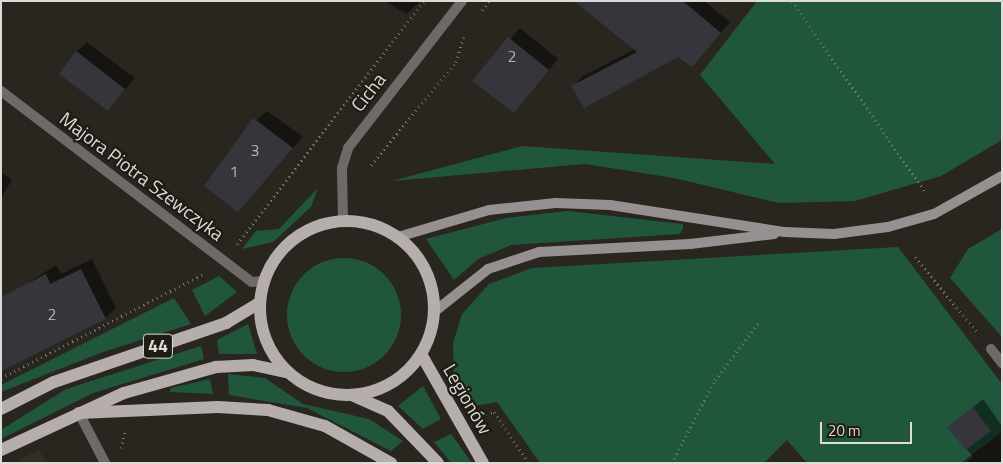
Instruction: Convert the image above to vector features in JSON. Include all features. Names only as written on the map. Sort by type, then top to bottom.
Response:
[{"type":"main road","name":"44","points":[[286,372],[271,352],[262,328],[259,303],[263,281],[290,241],[315,227],[343,221],[372,224],[398,237],[417,256],[429,279],[434,312],[421,354],[394,381],[354,396]]},
{"type":"main road","name":"44","points":[[1,409],[54,382],[226,323],[259,303]]},
{"type":"main road","name":"Legionów","points":[[421,354],[483,463]]},
{"type":"main road","name":"44","points":[[1,450],[124,393],[216,367],[253,364],[286,372],[322,392],[354,396],[388,411],[438,463]]},
{"type":"main road","points":[[79,413],[218,407],[268,410],[325,426],[391,463]]},
{"type":"street","name":"Cicha","points":[[343,221],[342,168],[348,148],[462,1]]},
{"type":"street","name":"Majora Piotra Szewczyka","points":[[1,91],[252,282],[263,281]]},
{"type":"street","points":[[398,237],[489,210],[556,203],[610,205],[785,232],[834,234],[888,227],[934,214],[980,192],[1002,176]]},
{"type":"street","points":[[434,312],[488,269],[539,252],[690,244],[785,232]]},
{"type":"street","points":[[990,349],[1002,363]]},
{"type":"street","points":[[79,413],[105,463]]},
{"type":"path","points":[[1,378],[179,289],[224,261],[424,1]]},
{"type":"path","points":[[479,15],[489,1]]},
{"type":"path","points":[[792,1],[925,192]]},
{"type":"path","points":[[371,165],[456,62],[469,28]]},
{"type":"path","points":[[915,257],[990,349]]},
{"type":"path","points":[[672,463],[715,380],[760,320]]},
{"type":"path","points":[[476,416],[494,412],[529,463]]},
{"type":"shaded area","points":[[39,450],[47,463],[12,463]]},
{"type":"green space","points":[[757,1],[1002,1],[1002,140],[941,176],[855,201],[779,203],[674,178],[585,164],[392,181],[522,146],[775,164],[700,75]]},
{"type":"green space","points":[[318,188],[311,207],[273,242],[242,249],[256,231],[279,229]]},
{"type":"green space","points":[[567,211],[683,224],[683,228],[680,234],[511,245],[478,259],[454,280],[426,239],[506,218]]},
{"type":"green space","points":[[1002,229],[1002,337],[950,278],[968,249]]},
{"type":"green space","points":[[898,247],[1002,384],[1002,432],[961,463],[807,463],[787,440],[764,463],[540,463],[497,402],[468,407],[454,381],[453,343],[462,314],[489,284],[532,268]]},
{"type":"green space","points":[[344,258],[366,262],[376,267],[392,283],[397,293],[401,315],[397,337],[392,347],[376,363],[366,368],[344,372],[322,368],[312,363],[296,347],[291,337],[287,315],[291,293],[296,283],[312,267],[322,262]]},
{"type":"green space","points":[[219,276],[237,292],[205,316],[192,290]]},
{"type":"green space","points":[[174,298],[191,324],[103,352],[1,392],[1,385]]},
{"type":"green space","points":[[248,324],[257,354],[219,354],[217,340]]},
{"type":"green space","points":[[201,346],[204,359],[93,393],[1,439],[1,430],[66,389]]},
{"type":"green space","points":[[228,374],[265,378],[303,404],[369,419],[403,441],[391,451],[307,408],[229,395]]},
{"type":"green space","points":[[210,379],[213,394],[170,392],[171,388]]},
{"type":"green space","points":[[423,386],[441,419],[423,429],[398,406]]},
{"type":"green space","points":[[451,434],[472,463],[451,463],[434,442]]},
{"type":"building","points":[[574,1],[683,1],[721,33],[692,67],[678,57],[584,108],[571,86],[637,52]]},
{"type":"building","points":[[508,37],[549,70],[514,113],[472,81]]},
{"type":"building","points":[[76,51],[125,89],[108,111],[59,74]]},
{"type":"building","points":[[253,118],[293,148],[238,212],[204,186]]},
{"type":"building","points":[[81,269],[106,319],[1,371],[1,297],[46,274],[50,284]]},
{"type":"building","points":[[973,407],[991,431],[966,450],[947,427]]}]
